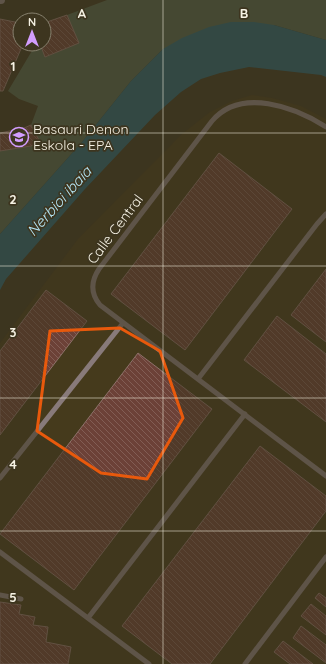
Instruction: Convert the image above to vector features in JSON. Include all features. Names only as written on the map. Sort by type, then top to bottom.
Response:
[{"type":"lane","name":"Calle Central","points":[[326,127],[298,112],[270,104],[253,102],[234,107],[217,115],[95,275],[92,283],[95,299],[100,305],[198,380],[326,474]]},
{"type":"lane","points":[[198,380],[326,214]]},
{"type":"lane","points":[[0,478],[123,323]]},
{"type":"lane","points":[[88,618],[245,414]]},
{"type":"lane","points":[[0,552],[149,664]]},
{"type":"lane","points":[[245,664],[326,557]]},
{"type":"lane","points":[[0,595],[21,599]]},
{"type":"highlighted area","points":[[120,328],[160,351],[183,418],[147,479],[101,473],[37,431],[50,331]]},
{"type":"shaded area","points":[[252,95],[272,98],[301,106],[326,119],[326,664],[0,664],[0,343],[78,239],[182,134],[210,112],[232,101]]},
{"type":"green space","points":[[107,0],[326,0],[326,40],[274,25],[163,49],[131,81],[82,142],[0,234],[0,151],[31,146],[40,142],[31,125],[38,106],[19,99],[8,91],[31,52],[44,52],[46,57],[78,43],[67,15]]},
{"type":"water","name":"Nerbioi ibaia","points":[[231,22],[254,22],[274,25],[326,40],[326,77],[321,75],[249,67],[220,73],[201,79],[181,92],[155,115],[85,189],[6,279],[0,290],[0,234],[82,142],[131,81],[163,49],[182,38],[209,27]]},
{"type":"building","points":[[67,15],[79,43],[45,57],[43,52],[52,52],[52,20]]},
{"type":"building","points":[[0,19],[12,21],[12,52],[20,52],[3,91],[0,91]]},
{"type":"building","name":"Basauri Denon Eskola - EPA","points":[[31,125],[40,142],[31,146],[0,151],[0,133]]},
{"type":"building","points":[[219,153],[292,209],[185,350],[111,294]]},
{"type":"building","points":[[326,269],[326,342],[291,315]]},
{"type":"building","points":[[46,290],[87,321],[0,435],[0,351]]},
{"type":"building","points":[[277,316],[326,354],[326,422],[244,360]]},
{"type":"building","points":[[138,353],[212,409],[74,590],[0,534]]},
{"type":"building","points":[[260,446],[326,496],[326,511],[210,664],[172,664],[122,626]]},
{"type":"building","points":[[319,593],[326,598],[326,607],[315,598]]},
{"type":"building","points":[[0,602],[21,605],[19,614],[35,617],[33,625],[48,627],[46,642],[71,647],[68,664],[0,664]]},
{"type":"building","points":[[311,604],[326,616],[326,635],[301,616]]},
{"type":"building","points":[[301,626],[326,645],[326,663],[293,638]]},
{"type":"building","points":[[283,641],[313,664],[290,664],[274,652]]},
{"type":"place","name":"Basauri Denon Eskola - EPA","points":[[19,137]]}]
